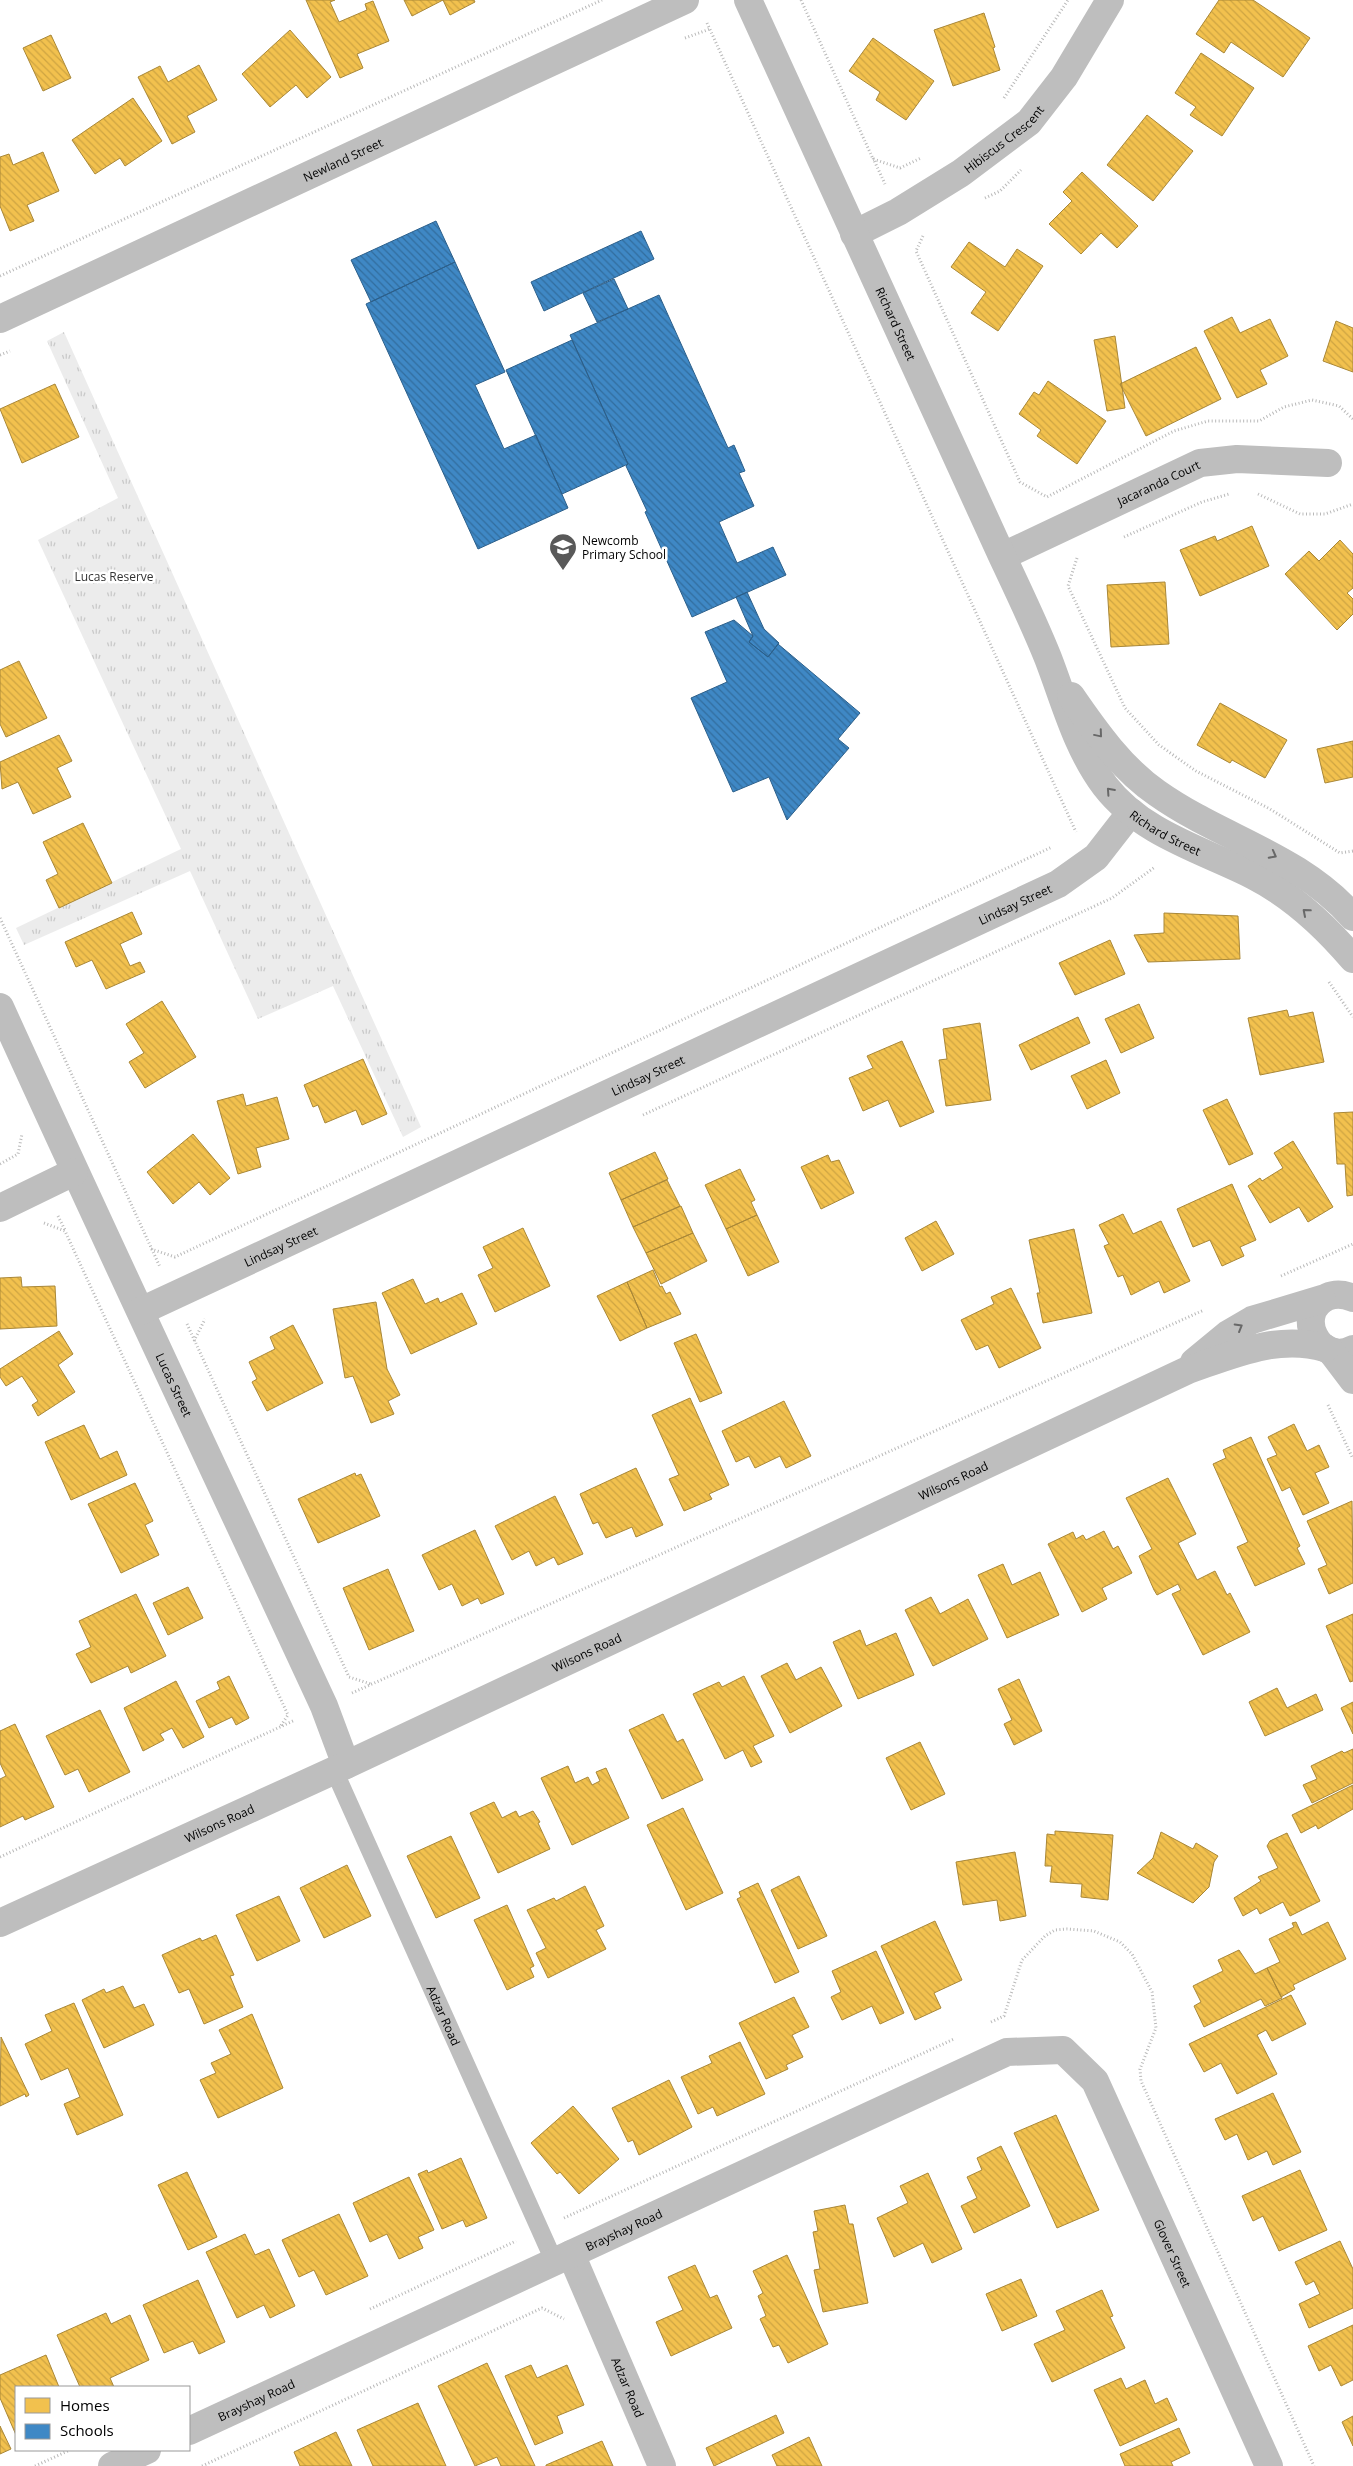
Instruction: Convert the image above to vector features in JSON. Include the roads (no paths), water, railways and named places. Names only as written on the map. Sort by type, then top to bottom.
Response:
[{"type":"street","name":"Newland Street","points":[[0,319],[685,0]]},
{"type":"street","name":"Richard Street","points":[[748,0],[1044,650],[1080,745],[1107,788],[1132,812],[1167,836],[1230,865],[1278,891],[1302,908],[1353,959]]},
{"type":"street","name":"Hibiscus Crescent","points":[[854,234],[898,212],[953,178],[1029,122],[1064,76],[1110,0]]},
{"type":"street","name":"Jacaranda Court","points":[[1002,556],[1200,463],[1237,459],[1328,463]]},
{"type":"street","name":"Richard Street","points":[[1044,650],[1066,690],[1089,722],[1122,762],[1148,787],[1183,810],[1272,854],[1307,876],[1353,916]]},
{"type":"street","name":"Lindsay Street","points":[[141,1311],[1058,884],[1096,857],[1132,812],[1148,787]]},
{"type":"street","points":[[1230,865],[1241,839]]},
{"type":"street","points":[[1333,937],[1353,916]]},
{"type":"street","name":"Lucas Street","points":[[0,1008],[74,1172],[141,1311],[324,1706],[340,1767]]},
{"type":"street","points":[[0,1208],[74,1172]]},
{"type":"street","points":[[1340,1294],[1311,1315],[1310,1328],[1315,1339],[1336,1349],[1353,1380]]},
{"type":"street","name":"Wilsons Road","points":[[1172,1377],[1228,1334],[1252,1320],[1340,1294]]},
{"type":"street","name":"Wilsons Road","points":[[0,1923],[340,1767],[1172,1377],[1267,1345],[1302,1343],[1336,1349]]},
{"type":"street","name":"Brayshay Road","points":[[190,2431],[1007,2052],[1063,2050]]},
{"type":"street","name":"Glover Street","points":[[1063,2050],[1095,2082],[1269,2466]]},
{"type":"street","name":"Adzar Road","points":[[562,2258],[662,2466]]},
{"type":"street","points":[[112,2466],[146,2451]]},
{"type":"lane","name":"Adzar Road","points":[[340,1767],[540,2230],[562,2258]]},
{"type":"place","name":"Newcomb Primary School","points":[[563,571]]},
{"type":"park label","name":"Lucas Reserve","points":[[114,576]]}]
